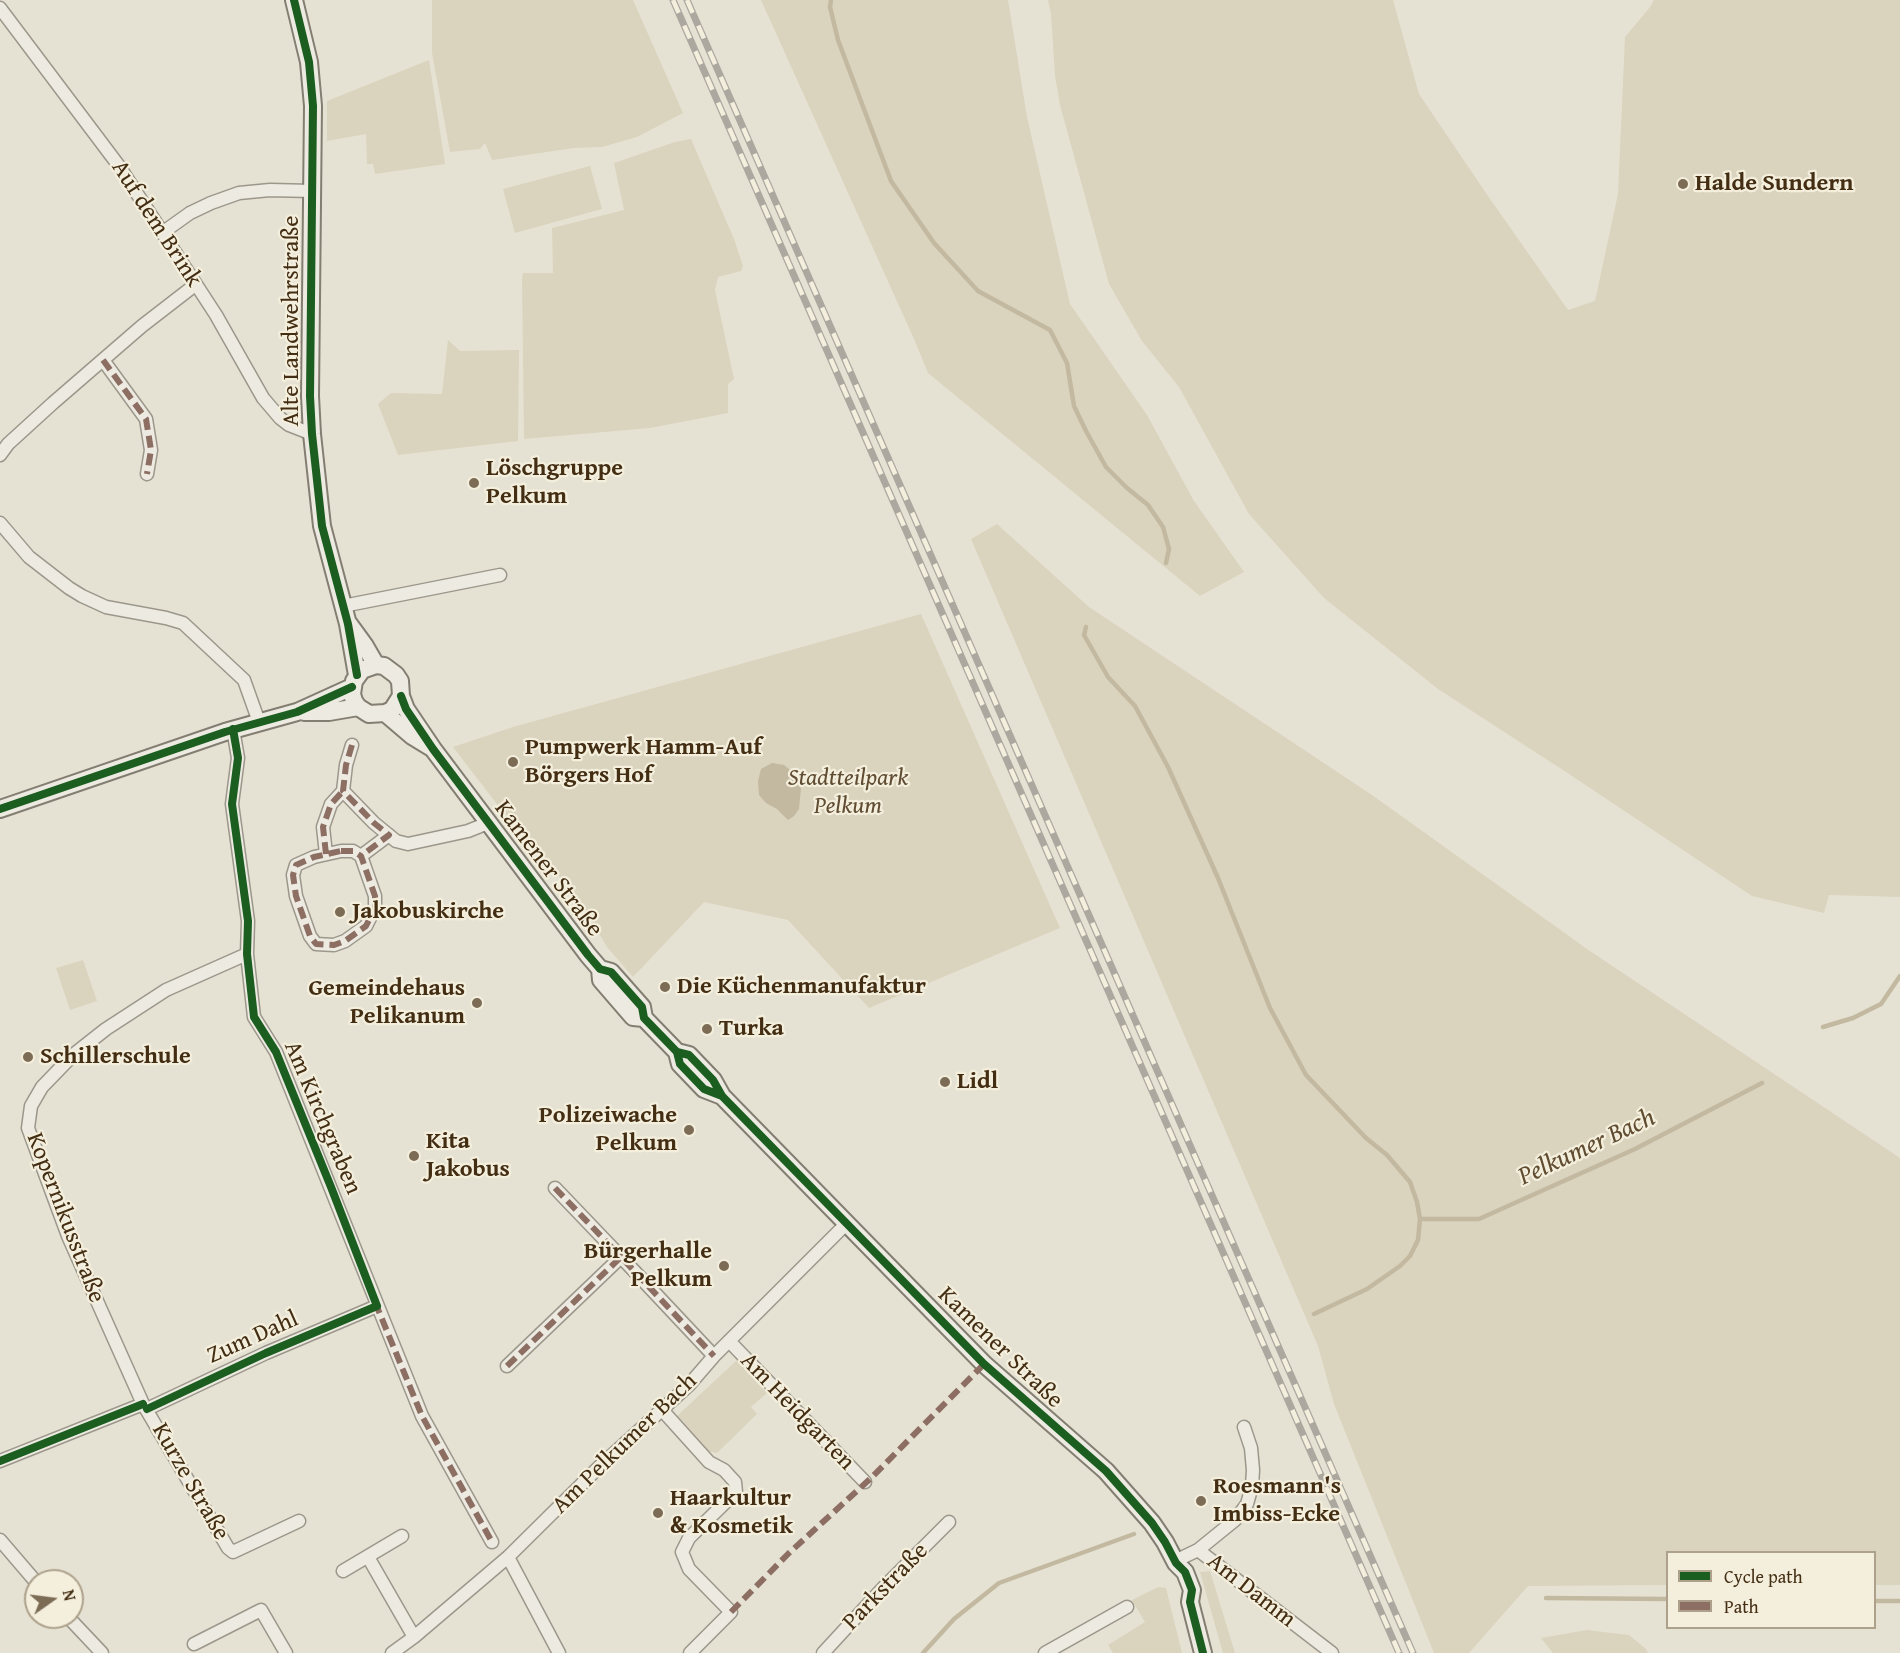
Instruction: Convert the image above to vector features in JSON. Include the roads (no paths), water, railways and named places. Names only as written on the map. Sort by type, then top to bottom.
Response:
[{"type":"main road","name":"Alte Landwehrstraße","points":[[294,0],[310,72],[313,106],[310,364],[312,434],[322,526],[348,624],[354,681]]},
{"type":"main road","name":"Alte Landwehrstraße","points":[[348,624],[376,665]]},
{"type":"main road","points":[[0,809],[233,729],[297,712],[354,681],[362,670],[376,665],[391,669],[396,675],[400,681],[401,696],[392,710],[369,714],[358,707],[352,694],[354,681]]},
{"type":"main road","name":"Kamener Straße","points":[[401,696],[406,709],[488,823],[600,969],[611,972],[642,1007],[644,1018],[677,1052],[689,1055],[713,1080],[722,1096],[984,1364],[1106,1472],[1156,1528],[1175,1562],[1175,1576],[1182,1594],[1190,1602],[1203,1653]]},
{"type":"main road","points":[[297,712],[329,712],[358,707]]},
{"type":"main road","name":"Kamener Straße","points":[[385,713],[412,736],[434,749]]},
{"type":"street","name":"Auf dem Brink","points":[[0,8],[119,166],[216,315],[250,377],[271,408],[289,425],[312,434]]},
{"type":"street","points":[[162,233],[190,213],[239,193],[270,190],[312,191]]},
{"type":"street","points":[[0,455],[8,444],[53,403],[142,326],[195,285]]},
{"type":"street","points":[[103,360],[146,418],[151,450],[147,474]]},
{"type":"street","points":[[0,523],[29,557],[82,596],[106,607],[183,623],[243,680],[259,722]]},
{"type":"street","points":[[343,606],[500,575]]},
{"type":"street","name":"Am Kirchgraben","points":[[233,729],[238,758],[232,804],[248,921],[247,954],[254,1017],[276,1052],[422,1416],[492,1542]]},
{"type":"street","points":[[326,854],[323,828],[331,804],[343,791],[346,765],[352,745]]},
{"type":"street","points":[[343,791],[374,824],[396,841],[408,844],[468,831],[488,823]]},
{"type":"street","points":[[361,856],[389,835]]},
{"type":"street","points":[[353,851],[361,856],[375,896],[372,917],[357,934],[334,945],[315,944],[310,936],[296,896],[293,875],[296,865],[326,854],[353,851]]},
{"type":"street","name":"Kopernikusstraße","points":[[145,1407],[77,1257],[40,1165],[28,1128],[31,1106],[52,1075],[106,1029],[166,990],[247,954]]},
{"type":"street","points":[[555,1188],[714,1356]]},
{"type":"street","name":"Am Pelkumer Bach","points":[[392,1653],[508,1557],[600,1466],[663,1411],[698,1376],[714,1356],[847,1224]]},
{"type":"street","points":[[507,1366],[621,1257]]},
{"type":"street","name":"Zum Dahl","points":[[0,1461],[145,1407],[377,1306]]},
{"type":"street","name":"Am Heidgarten","points":[[729,1341],[865,1482]]},
{"type":"street","name":"Kurze Straße","points":[[145,1407],[223,1540],[233,1552],[299,1521]]},
{"type":"street","points":[[663,1411],[709,1462],[724,1470],[735,1482],[736,1492],[689,1538],[682,1552],[689,1569],[731,1612],[690,1653]]},
{"type":"street","points":[[1175,1562],[1198,1550],[1235,1520],[1247,1504],[1253,1470],[1251,1448],[1244,1427]]},
{"type":"street","name":"Parkstraße","points":[[823,1653],[949,1521]]},
{"type":"street","points":[[343,1570],[402,1536]]},
{"type":"street","points":[[0,1540],[25,1569]]},
{"type":"street","name":"Am Damm","points":[[1198,1550],[1332,1653]]},
{"type":"street","points":[[368,1557],[414,1637]]},
{"type":"street","points":[[508,1557],[559,1653]]},
{"type":"street","points":[[1045,1653],[1127,1607]]},
{"type":"street","points":[[194,1644],[261,1610],[286,1653]]},
{"type":"street","points":[[79,1629],[102,1653]]},
{"type":"waterway","points":[[831,0],[830,7],[838,40],[891,181],[934,243],[978,291],[1050,330],[1067,363],[1074,406],[1106,467],[1148,505],[1163,527],[1169,549],[1166,563]]},
{"type":"waterway","points":[[1086,627],[1084,635],[1108,677],[1135,706],[1168,767],[1218,878],[1270,1008],[1306,1075],[1366,1138],[1387,1155],[1410,1182],[1417,1202],[1420,1219],[1418,1240],[1410,1256],[1400,1266],[1367,1289],[1314,1314]]},
{"type":"waterway","name":"Pelkumer Bach","points":[[1823,1027],[1853,1018],[1881,1004],[1900,976]]},
{"type":"waterway","name":"Pelkumer Bach","points":[[1420,1219],[1479,1219],[1635,1149],[1762,1083]]},
{"type":"waterway","name":"Pelkumer Bach","points":[[923,1653],[954,1619],[999,1583],[1134,1534]]},
{"type":"waterway","points":[[1546,1598],[1666,1599]]},
{"type":"waterway","points":[[1876,1601],[1900,1601]]},
{"type":"railway","points":[[673,0],[1399,1653]]},
{"type":"railway","points":[[687,0],[1413,1653]]},
{"type":"place","name":"Halde Sundern","points":[[1683,184]]},
{"type":"place","name":"Löschgruppe Pelkum","points":[[474,483]]},
{"type":"place","name":"Pumpwerk Hamm-Auf Börgers Hof","points":[[513,762]]},
{"type":"place","name":"Jakobuskirche","points":[[340,912]]},
{"type":"place","name":"Die Küchenmanufaktur","points":[[665,987]]},
{"type":"place","name":"Gemeindehaus Pelikanum","points":[[477,1003]]},
{"type":"place","name":"Turka","points":[[707,1029]]},
{"type":"place","name":"Schillerschule","points":[[28,1057]]},
{"type":"place","name":"Lidl","points":[[945,1082]]},
{"type":"place","name":"Polizeiwache Pelkum","points":[[689,1130]]},
{"type":"place","name":"Kita Jakobus","points":[[414,1156]]},
{"type":"place","name":"Bürgerhalle Pelkum","points":[[724,1266]]},
{"type":"place","name":"Roesmann's Imbiss-Ecke","points":[[1201,1501]]},
{"type":"place","name":"Haarkultur & Kosmetik","points":[[658,1513]]},
{"type":"park label","name":"Stadtteilpark Pelkum","points":[[848,793]]}]
